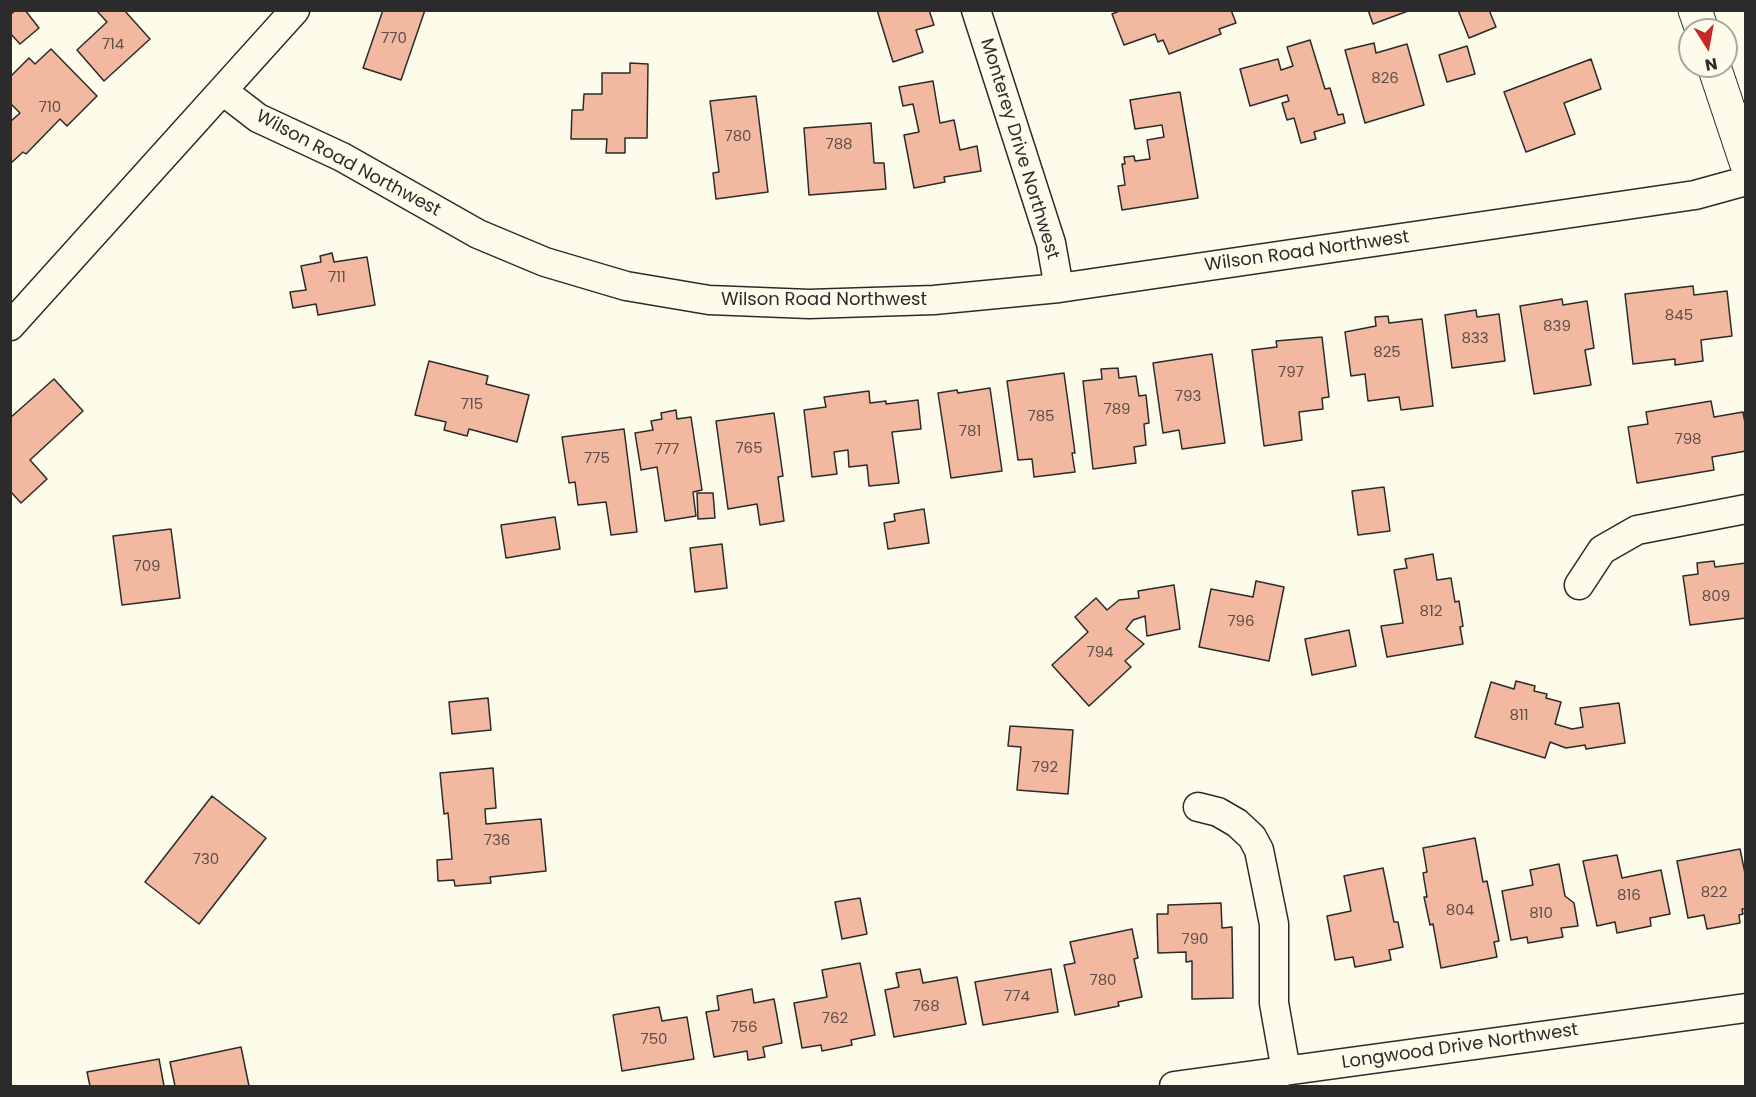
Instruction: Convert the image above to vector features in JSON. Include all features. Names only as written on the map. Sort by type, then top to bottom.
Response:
[{"type":"main road","points":[[1718,78],[1746,162]]},
{"type":"street","points":[[10,326],[295,10]]},
{"type":"street","name":"Monterey Drive Northwest","points":[[976,10],[1051,243],[1059,288]]},
{"type":"street","name":"Wilson Road Northwest","points":[[223,91],[258,118],[342,157],[478,234],[545,262],[626,286],[709,300],[809,304],[934,300],[1059,288],[1695,195],[1746,181]]},
{"type":"street","points":[[1579,585],[1602,550],[1636,530],[1746,508]]},
{"type":"street","points":[[1198,807],[1218,812],[1237,824],[1252,837],[1259,850],[1274,924],[1274,1003],[1286,1071]]},
{"type":"street","name":"Longwood Drive Northwest","points":[[1174,1086],[1746,1008]]},
{"type":"building","points":[[16,10],[25,10],[39,28],[20,44],[10,33],[10,15]]},
{"type":"building","points":[[96,10],[124,10],[150,39],[104,81],[77,50],[107,22]]},
{"type":"building","points":[[383,10],[425,10],[401,80],[363,68]]},
{"type":"building","points":[[877,10],[929,10],[934,25],[916,30],[923,52],[893,62]]},
{"type":"building","points":[[1122,10],[1231,10],[1236,23],[1219,29],[1221,34],[1169,54],[1163,40],[1158,42],[1155,34],[1124,45],[1112,14]]},
{"type":"building","points":[[1368,10],[1408,10],[1408,11],[1373,24]]},
{"type":"building","points":[[1458,10],[1489,10],[1496,27],[1469,38]]},
{"type":"building","points":[[1310,40],[1325,89],[1330,88],[1338,115],[1343,114],[1345,123],[1314,132],[1316,139],[1301,143],[1294,118],[1287,120],[1282,103],[1289,101],[1287,95],[1250,106],[1240,69],[1278,59],[1281,70],[1293,66],[1287,47]]},
{"type":"building","points":[[1374,43],[1376,53],[1407,44],[1424,105],[1365,123],[1345,50]]},
{"type":"building","points":[[1467,46],[1475,74],[1447,82],[1439,55]]},
{"type":"building","points":[[51,49],[97,96],[67,126],[60,119],[26,154],[23,152],[10,164],[10,122],[20,113],[10,103],[10,77],[29,58],[35,64]]},
{"type":"building","points":[[1591,59],[1601,89],[1564,103],[1575,134],[1526,152],[1504,92]]},
{"type":"building","points":[[630,63],[648,64],[647,138],[625,138],[625,153],[606,153],[607,139],[571,139],[572,110],[583,110],[584,94],[602,94],[602,73],[630,73]]},
{"type":"building","points":[[933,81],[940,123],[954,120],[960,150],[977,146],[981,171],[944,177],[945,182],[914,188],[904,135],[919,132],[913,104],[903,106],[899,87]]},
{"type":"building","points":[[1180,92],[1198,198],[1122,210],[1118,186],[1125,185],[1122,164],[1125,164],[1124,157],[1134,156],[1135,161],[1150,159],[1147,140],[1164,137],[1162,125],[1135,129],[1130,100]]},
{"type":"building","points":[[756,96],[768,192],[716,199],[713,173],[719,172],[710,101]]},
{"type":"building","points":[[871,123],[874,163],[884,163],[886,189],[809,195],[804,128]]},
{"type":"building","points":[[332,253],[334,262],[367,257],[375,305],[318,315],[316,304],[293,308],[290,292],[306,290],[301,266],[321,262],[320,256]]},
{"type":"building","points":[[1693,286],[1694,295],[1727,291],[1732,336],[1701,340],[1703,361],[1675,365],[1675,359],[1633,364],[1625,294]]},
{"type":"building","points":[[1562,299],[1563,305],[1587,301],[1594,348],[1585,350],[1591,385],[1534,394],[1520,306]]},
{"type":"building","points":[[1476,310],[1477,317],[1499,314],[1505,361],[1452,368],[1445,315]]},
{"type":"building","points":[[1388,316],[1389,323],[1422,319],[1433,406],[1401,410],[1399,397],[1368,401],[1365,374],[1351,376],[1345,332],[1376,326],[1375,317]]},
{"type":"building","points":[[1322,337],[1329,397],[1322,398],[1323,409],[1299,412],[1302,440],[1264,446],[1252,350],[1277,347],[1276,341]]},
{"type":"building","points":[[1212,354],[1225,443],[1182,449],[1179,430],[1163,433],[1153,363]]},
{"type":"building","points":[[429,361],[488,376],[486,384],[529,395],[517,442],[469,429],[467,436],[444,430],[446,422],[415,415]]},
{"type":"building","points":[[1118,368],[1119,378],[1136,376],[1139,396],[1146,395],[1149,423],[1144,424],[1146,445],[1134,447],[1136,463],[1093,469],[1083,381],[1102,379],[1101,369]]},
{"type":"building","points":[[1064,373],[1075,453],[1072,453],[1075,472],[1034,477],[1032,459],[1018,460],[1007,381]]},
{"type":"building","points":[[54,379],[83,411],[30,460],[47,479],[21,503],[10,491],[10,418]]},
{"type":"building","points":[[990,388],[1002,471],[951,478],[938,393],[957,390],[958,393]]},
{"type":"building","points":[[869,391],[870,403],[886,401],[886,404],[918,400],[921,429],[892,432],[899,483],[869,486],[867,465],[849,467],[848,450],[834,452],[837,474],[812,477],[804,410],[826,407],[824,397]]},
{"type":"building","points":[[1711,401],[1714,417],[1743,412],[1746,451],[1712,457],[1714,470],[1637,483],[1628,427],[1648,424],[1646,412]]},
{"type":"building","points":[[676,410],[677,419],[691,417],[702,490],[693,492],[696,516],[665,521],[657,467],[641,470],[635,433],[653,430],[651,421],[662,419],[661,413]]},
{"type":"building","points":[[774,413],[783,476],[778,477],[784,521],[760,525],[757,504],[728,509],[716,421]]},
{"type":"building","points":[[624,429],[637,532],[611,535],[606,502],[578,505],[575,482],[569,483],[562,437]]},
{"type":"building","points":[[1384,487],[1390,531],[1358,535],[1352,491]]},
{"type":"building","points":[[697,493],[713,493],[715,518],[698,519]]},
{"type":"building","points":[[924,509],[929,543],[888,549],[884,523],[895,521],[894,514]]},
{"type":"building","points":[[555,517],[560,549],[506,558],[501,525]]},
{"type":"building","points":[[171,529],[180,598],[122,605],[113,536]]},
{"type":"building","points":[[722,544],[727,588],[695,592],[690,548]]},
{"type":"building","points":[[1433,554],[1437,580],[1451,578],[1455,602],[1459,601],[1463,644],[1387,657],[1381,626],[1403,623],[1394,570],[1407,568],[1405,559]]},
{"type":"building","points":[[1714,561],[1715,567],[1746,563],[1746,618],[1690,625],[1683,576],[1698,574],[1697,563]]},
{"type":"building","points":[[1256,581],[1284,587],[1269,661],[1199,647],[1211,589],[1253,597]]},
{"type":"building","points":[[1174,585],[1180,629],[1147,636],[1145,616],[1133,620],[1126,629],[1144,644],[1125,661],[1131,667],[1089,706],[1052,665],[1088,632],[1075,617],[1096,598],[1107,610],[1119,600],[1139,598],[1138,591]]},
{"type":"building","points":[[1349,630],[1356,666],[1312,675],[1305,639]]},
{"type":"building","points":[[1516,681],[1535,686],[1534,691],[1547,694],[1546,698],[1561,702],[1555,724],[1572,729],[1583,727],[1580,708],[1619,703],[1625,743],[1586,749],[1585,745],[1566,748],[1550,742],[1545,758],[1475,737],[1491,682],[1514,689]]},
{"type":"building","points":[[488,698],[491,730],[452,734],[449,702]]},
{"type":"building","points":[[1010,726],[1073,730],[1068,794],[1017,790],[1021,747],[1008,746]]},
{"type":"building","points":[[493,768],[496,808],[485,809],[486,824],[541,819],[546,871],[490,877],[491,883],[455,886],[454,880],[438,881],[437,860],[452,859],[448,813],[444,814],[440,773]]},
{"type":"building","points":[[212,796],[266,838],[199,924],[145,882]]},
{"type":"building","points":[[1475,838],[1483,882],[1487,881],[1499,941],[1494,942],[1497,957],[1441,968],[1433,924],[1430,925],[1424,897],[1427,897],[1423,873],[1427,872],[1423,848]]},
{"type":"building","points":[[1740,849],[1746,878],[1746,909],[1742,909],[1743,914],[1739,915],[1740,923],[1707,929],[1704,915],[1688,918],[1677,861]]},
{"type":"building","points":[[1617,855],[1622,878],[1661,870],[1670,914],[1650,918],[1651,926],[1617,933],[1615,922],[1597,926],[1583,861]]},
{"type":"building","points":[[1559,864],[1565,896],[1574,903],[1578,926],[1561,928],[1563,937],[1528,943],[1527,937],[1511,940],[1502,891],[1533,885],[1530,870]]},
{"type":"building","points":[[1383,868],[1394,922],[1398,922],[1403,947],[1389,950],[1391,960],[1355,967],[1353,957],[1335,960],[1327,916],[1351,911],[1344,876]]},
{"type":"building","points":[[860,898],[867,934],[842,939],[835,902]]},
{"type":"building","points":[[1221,903],[1222,928],[1232,927],[1233,998],[1192,999],[1192,961],[1186,962],[1186,952],[1158,953],[1157,914],[1168,914],[1168,905]]},
{"type":"building","points":[[1132,929],[1138,958],[1134,959],[1142,997],[1118,1002],[1119,1006],[1075,1015],[1064,965],[1075,963],[1070,942]]},
{"type":"building","points":[[860,963],[875,1035],[851,1040],[852,1045],[822,1051],[821,1045],[802,1048],[794,1003],[827,997],[822,970]]},
{"type":"building","points":[[920,969],[923,983],[957,977],[966,1024],[894,1037],[885,990],[899,987],[896,973]]},
{"type":"building","points":[[1051,969],[1058,1012],[983,1025],[975,982]]},
{"type":"building","points":[[752,989],[754,1003],[774,999],[782,1043],[763,1047],[765,1057],[748,1060],[747,1051],[714,1057],[706,1012],[719,1010],[717,996]]},
{"type":"building","points":[[659,1007],[662,1021],[687,1017],[694,1059],[622,1071],[613,1015]]},
{"type":"building","points":[[241,1047],[249,1086],[175,1086],[170,1062]]},
{"type":"building","points":[[159,1059],[164,1086],[90,1086],[87,1072]]}]
